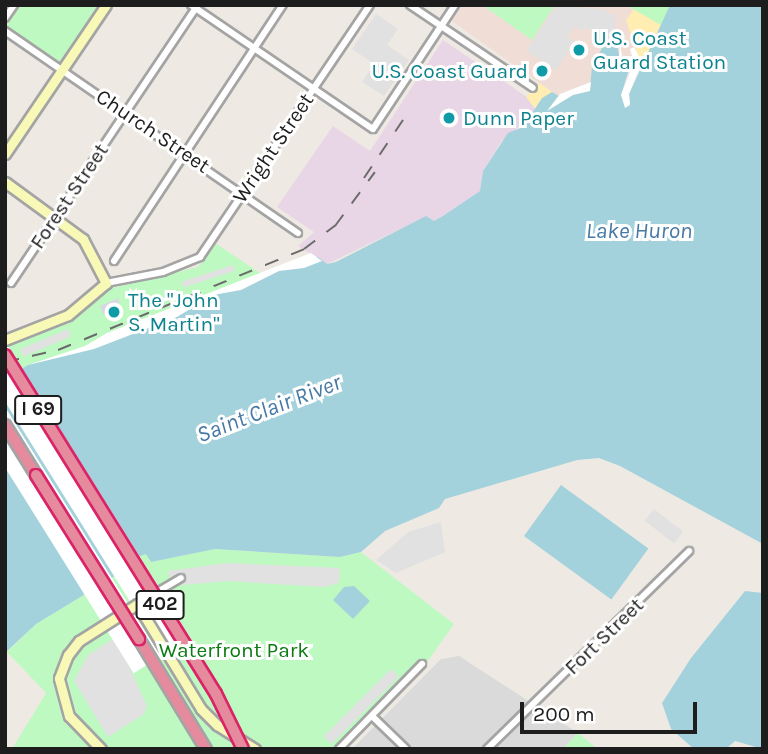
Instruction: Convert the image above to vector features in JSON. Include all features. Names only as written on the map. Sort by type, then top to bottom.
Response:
[{"type":"highway","name":"I 69","points":[[5,355],[72,464]]},
{"type":"highway","name":"I 69","points":[[5,425],[36,475]]},
{"type":"highway","name":"402","points":[[72,464],[216,694],[243,749]]},
{"type":"highway","name":"402","points":[[36,475],[206,749]]},
{"type":"street","points":[[5,18],[14,5]]},
{"type":"street","points":[[5,154],[106,5]]},
{"type":"street","points":[[114,261],[284,5]]},
{"type":"street","name":"Wright Street","points":[[107,283],[163,272],[200,257],[370,5]]},
{"type":"street","points":[[410,5],[533,88]]},
{"type":"street","points":[[195,6],[373,129],[455,5]]},
{"type":"street","name":"Forest Street","points":[[12,283],[195,6]]},
{"type":"street","name":"Church Street","points":[[5,31],[299,233]]},
{"type":"street","points":[[5,182],[83,239],[107,283],[68,315],[5,341]]},
{"type":"street","name":"Fort Street","points":[[488,749],[689,551]]},
{"type":"street","points":[[101,749],[69,716],[60,678],[68,655],[79,641],[181,578]]},
{"type":"street","points":[[137,604],[201,709],[217,725],[255,749]]},
{"type":"street","points":[[339,749],[422,664]]},
{"type":"street","points":[[372,716],[406,749]]},
{"type":"shaded area","points":[[463,5],[482,5],[532,39],[555,5],[626,5],[661,25],[642,62],[619,59],[613,47],[603,46],[590,87],[559,97],[452,21]]},
{"type":"shaded area","points":[[557,5],[607,10],[608,14],[615,14],[616,38],[608,42],[585,27],[582,31],[575,26],[567,37],[575,42],[556,70],[526,51]]},
{"type":"shaded area","points":[[376,14],[398,29],[387,45],[409,60],[384,96],[362,82],[374,64],[352,49]]},
{"type":"shaded area","points":[[443,40],[537,104],[533,115],[501,142],[483,171],[480,191],[434,221],[425,217],[327,264],[298,246],[314,232],[277,207],[333,126],[370,151]]},
{"type":"shaded area","points":[[233,265],[235,271],[183,287],[182,282]]},
{"type":"shaded area","points":[[119,298],[119,317],[103,314],[100,306]]},
{"type":"shaded area","points":[[68,329],[71,336],[23,357],[20,349]]},
{"type":"shaded area","points":[[654,509],[683,532],[674,544],[645,521]]},
{"type":"shaded area","points":[[441,522],[445,552],[396,573],[376,560],[408,532]]},
{"type":"shaded area","points":[[227,563],[340,568],[339,583],[324,587],[228,581],[172,586],[168,571]]},
{"type":"shaded area","points":[[116,637],[147,706],[144,714],[108,737],[74,681],[88,655]]},
{"type":"shaded area","points":[[459,656],[578,733],[563,749],[352,749],[441,659]]},
{"type":"shaded area","points":[[391,669],[399,677],[332,744],[324,736]]},
{"type":"sand","points":[[637,5],[679,5],[648,68],[639,59],[626,20]]},
{"type":"sand","points":[[539,83],[558,96],[537,111],[526,97]]},
{"type":"green space","points":[[20,5],[100,5],[59,66],[5,29]]},
{"type":"green space","points":[[482,5],[555,5],[532,40]]},
{"type":"green space","points":[[626,5],[670,5],[661,25]]},
{"type":"green space","points":[[215,243],[263,275],[90,347],[28,365],[5,379],[5,346],[74,317],[108,289],[198,267]]},
{"type":"green space","name":"Waterfront Park","points":[[215,549],[340,557],[361,552],[454,624],[425,665],[344,749],[12,749],[46,693],[7,652],[36,624],[127,568],[124,562],[146,554],[151,562]]},
{"type":"green space","points":[[578,733],[598,749],[563,749]]},
{"type":"water","points":[[670,5],[763,5],[763,544],[620,466],[599,458],[577,460],[445,499],[439,508],[385,531],[361,552],[340,557],[215,549],[151,562],[146,554],[124,562],[128,568],[36,624],[5,653],[5,379],[28,365],[111,340],[263,275],[318,257],[327,264],[336,262],[426,216],[434,221],[443,216],[480,191],[483,171],[508,133],[523,127],[542,98],[552,92],[559,96],[590,87],[592,67],[603,46],[617,46],[620,59],[633,57],[621,95],[630,105],[629,94]]},
{"type":"water","points":[[561,485],[648,548],[611,599],[524,536]]},
{"type":"water","points":[[354,586],[370,601],[353,619],[333,600],[344,587]]},
{"type":"water","points":[[745,591],[763,593],[763,749],[735,741],[726,749],[694,749],[671,729],[662,703],[691,658]]},
{"type":"pier","points":[[620,42],[622,57],[632,56],[630,49],[634,47],[642,62],[629,94],[630,105],[625,108],[621,95],[635,60],[633,57],[619,59]]},
{"type":"pier","points":[[591,82],[590,91],[573,95],[547,111],[560,94]]},
{"type":"pier","points":[[311,253],[322,261],[304,268],[279,271],[241,290],[213,295],[177,317],[94,349],[28,365],[85,346],[107,333]]},
{"type":"pier","points":[[5,341],[190,637],[163,654],[5,401]]},
{"type":"pier","points":[[5,407],[161,656],[134,673],[5,467]]},
{"type":"railway","points":[[364,178],[411,108]]},
{"type":"railway","points":[[5,362],[58,350],[304,249],[335,226],[375,172]]},
{"type":"place","name":"U.S. Coast Guard Station","points":[[579,50]]},
{"type":"place","name":"U.S. Coast Guard","points":[[542,71]]},
{"type":"place","name":"Dunn Paper","points":[[449,118]]},
{"type":"place","name":"The \"John S. Martin\"","points":[[114,312]]},
{"type":"water label","name":"Lake Huron","points":[[639,231]]},
{"type":"water label","name":"Saint Clair River","points":[[269,409]]}]
